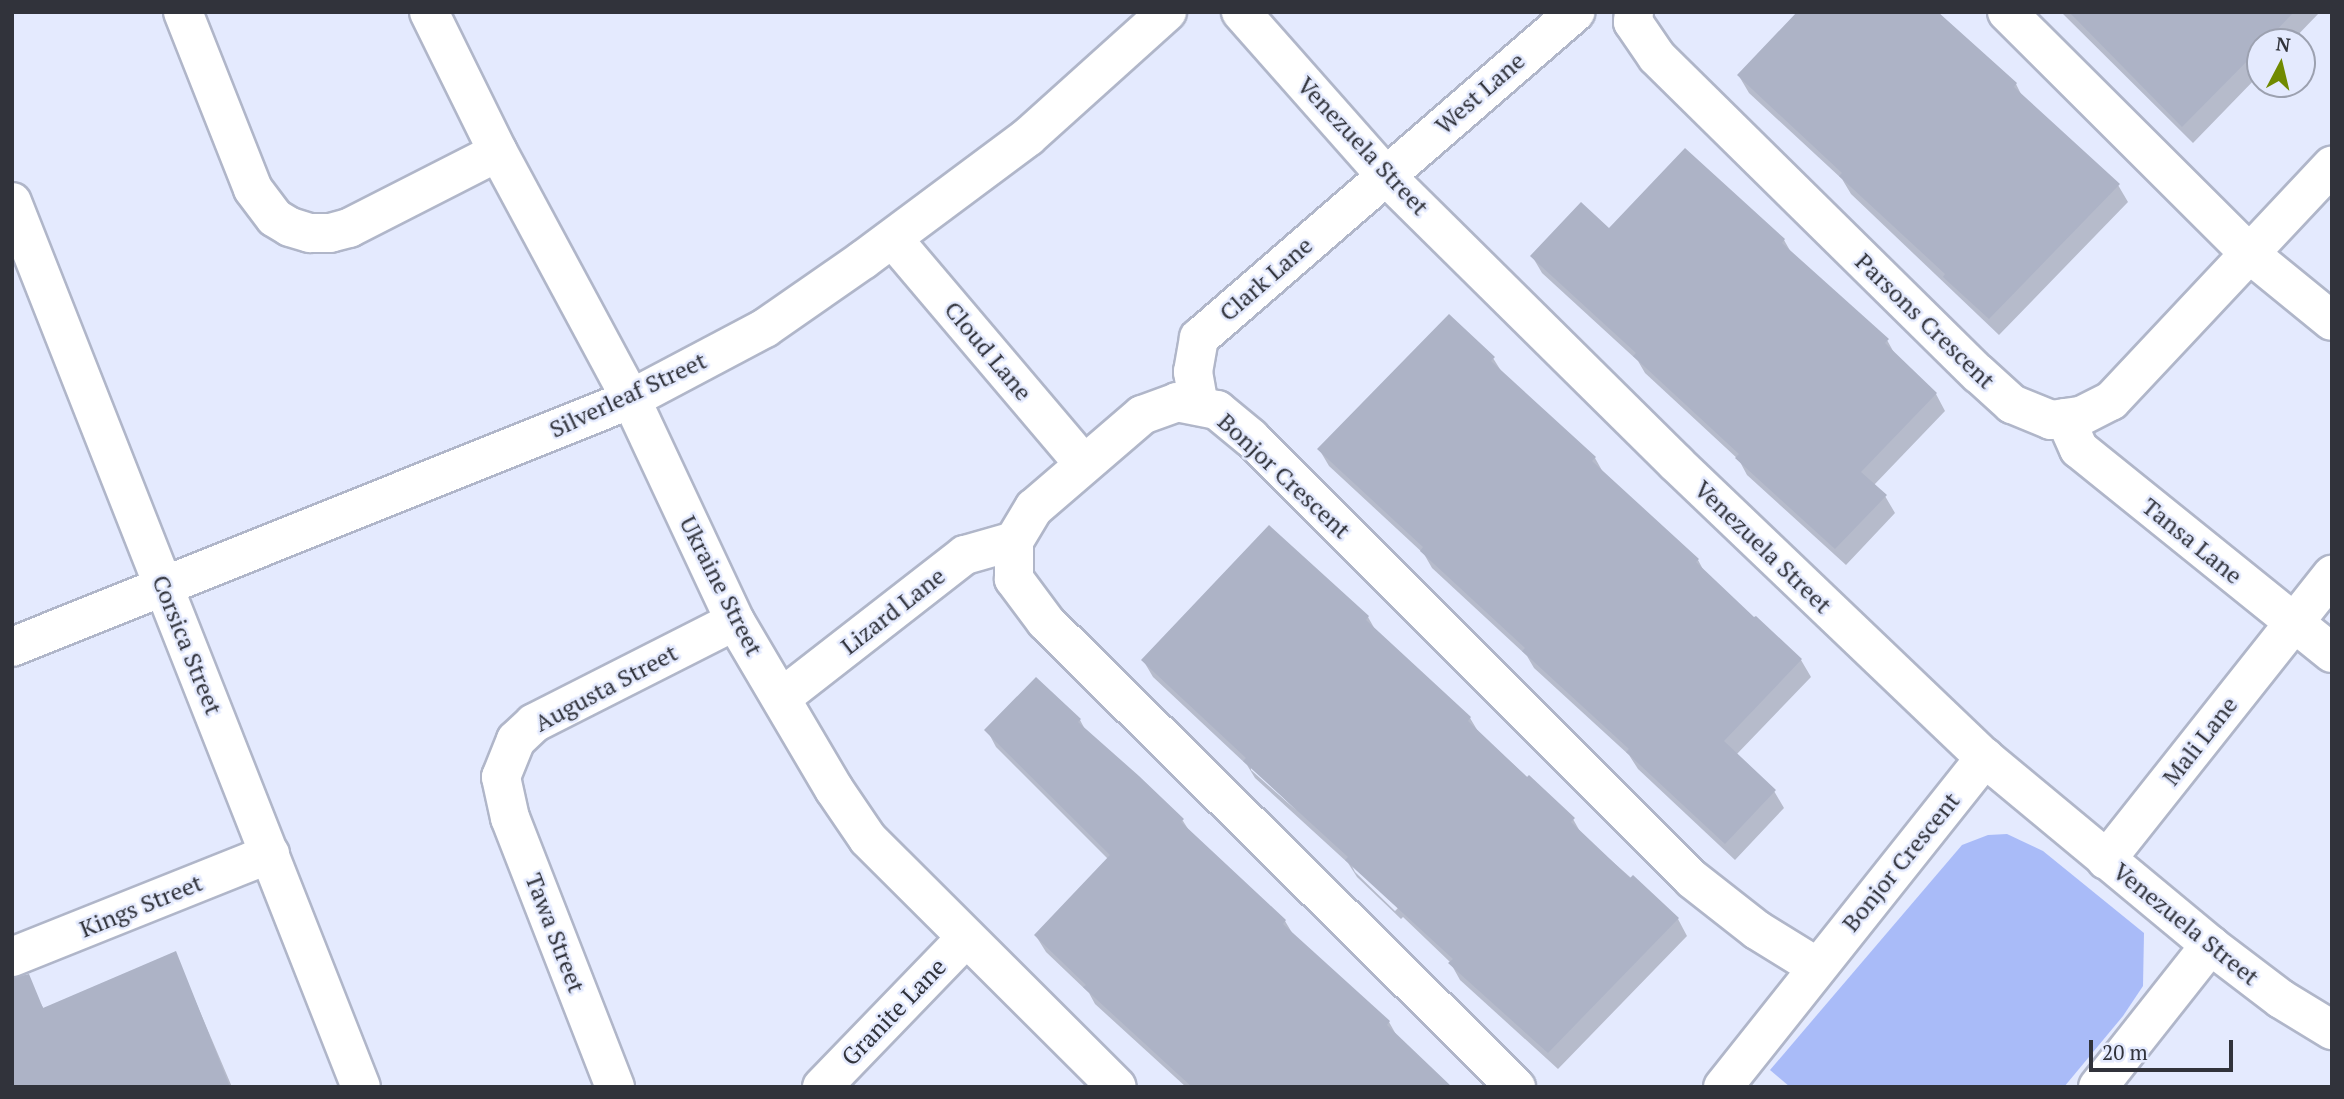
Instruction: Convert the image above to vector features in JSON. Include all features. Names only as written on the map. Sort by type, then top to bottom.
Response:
[{"type":"street","points":[[183,12],[253,189],[275,218],[290,227],[320,233],[349,228],[498,152]]},
{"type":"street","name":"Ukraine Street","points":[[429,12],[498,152],[631,399],[735,621],[868,839],[1116,1087]]},
{"type":"street","name":"Silverleaf Street","points":[[12,647],[631,399],[765,328],[893,239],[1028,137],[1167,12]]},
{"type":"street","name":"Venezuela Street","points":[[1241,12],[1385,174],[1676,463],[1985,758],[2210,945],[2281,999],[2332,1030]]},
{"type":"street","name":"West Lane","points":[[1385,174],[1576,12]]},
{"type":"street","name":"Parsons Crescent","points":[[1634,12],[1633,22],[1657,57],[1979,374],[2012,404],[2051,420],[2081,416],[2110,401],[2251,255],[2332,166]]},
{"type":"street","points":[[2007,12],[2251,255],[2332,321]]},
{"type":"street","name":"Clark Lane","points":[[1199,407],[1193,372],[1199,338],[1385,174]]},
{"type":"street","name":"Corsica Street","points":[[12,202],[24,268],[164,587],[361,1087]]},
{"type":"street","name":"Cloud Lane","points":[[893,239],[1084,464]]},
{"type":"street","name":"Bonjor Crescent","points":[[1014,541],[1034,508],[1142,415],[1177,402],[1217,410],[1251,438],[1692,878],[1757,930],[1818,967]]},
{"type":"street","name":"Tansa Lane","points":[[2065,418],[2079,449],[2332,653]]},
{"type":"street","points":[[1014,541],[1014,579],[1046,622],[1516,1087]]},
{"type":"street","name":"Lizard Lane","points":[[781,698],[965,555],[1014,541]]},
{"type":"street","name":"Mali Lane","points":[[2106,860],[2332,575]]},
{"type":"street","name":"Augusta Street","points":[[501,777],[506,758],[516,740],[534,723],[735,621]]},
{"type":"street","name":"Bonjor Crescent","points":[[1723,1087],[1985,758]]},
{"type":"street","name":"Tawa Street","points":[[501,777],[510,818],[615,1087]]},
{"type":"street","name":"Kings Street","points":[[12,957],[270,854]]},
{"type":"street","name":"Granite Lane","points":[[822,1087],[966,938]]},
{"type":"street","points":[[2098,1087],[2210,945]]},
{"type":"shaded area","points":[[2007,834],[2043,851],[2144,933],[2143,986],[2123,1016],[2064,1087],[1790,1087],[1770,1070],[1962,845],[1988,835]]},
{"type":"building","points":[[1797,12],[1938,12],[2017,83],[2014,87],[2120,184],[1989,319],[1943,277],[1945,274],[1839,176],[1842,173],[1737,75]]},
{"type":"building","points":[[2069,12],[2294,12],[2279,28],[2246,28],[2246,62],[2182,127]]},
{"type":"building","points":[[1685,148],[1785,239],[1782,243],[1889,339],[1885,343],[1937,393],[1861,472],[1887,495],[1835,549],[1735,458],[1739,454],[1633,356],[1636,353],[1530,256],[1581,202],[1609,228]]},
{"type":"building","points":[[1449,314],[1495,357],[1491,361],[1596,457],[1592,461],[1699,559],[1696,562],[1754,617],[1802,659],[1724,741],[1776,790],[1725,844],[1626,752],[1629,749],[1522,651],[1525,648],[1420,551],[1423,547],[1317,449]]},
{"type":"building","points":[[1269,525],[1369,616],[1366,620],[1471,717],[1468,721],[1575,818],[1571,822],[1630,878],[1633,875],[1679,918],[1548,1053],[1448,963],[1453,959],[1345,860],[1348,857],[1243,761],[1246,758],[1141,660]]},
{"type":"building","points":[[1036,677],[1081,719],[1078,722],[1139,776],[1184,819],[1181,822],[1286,920],[1283,924],[1390,1021],[1387,1025],[1452,1087],[1192,1087],[1083,987],[1086,985],[1034,935],[1110,855],[984,730]]},
{"type":"building","points":[[176,951],[230,1087],[12,1087],[12,978],[29,974],[43,1008]]}]
